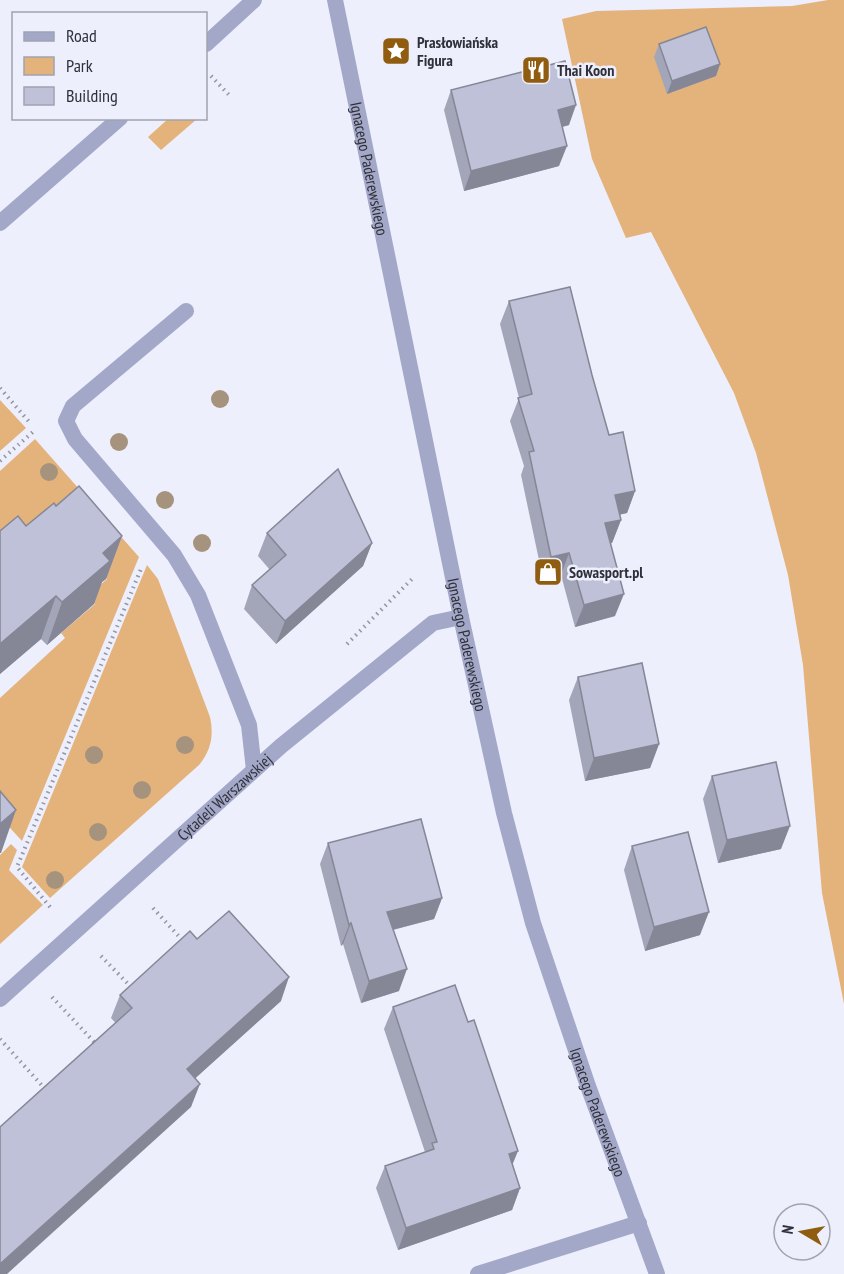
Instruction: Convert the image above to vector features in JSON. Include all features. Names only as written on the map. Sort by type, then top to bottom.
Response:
[{"type":"street","points":[[207,43],[254,0]]},
{"type":"street","name":"Ignacego Paderewskiego","points":[[335,0],[489,750],[533,923],[588,1086],[657,1274]]},
{"type":"street","points":[[0,223],[118,120]]},
{"type":"street","points":[[186,312],[73,406],[66,421],[75,439],[174,555],[198,596],[249,725],[254,770]]},
{"type":"street","name":"Cytadeli Warszawskiej","points":[[0,999],[281,746],[433,623],[461,617]]},
{"type":"street","points":[[478,1274],[639,1223]]},
{"type":"path","points":[[211,76],[231,97]]},
{"type":"path","points":[[0,388],[36,429],[0,461]]},
{"type":"path","points":[[50,907],[17,867],[155,535]]},
{"type":"path","points":[[340,650],[414,577]]},
{"type":"path","points":[[147,901],[186,944]]},
{"type":"path","points":[[94,949],[138,995]]},
{"type":"path","points":[[47,990],[98,1047]]},
{"type":"path","points":[[0,1039],[49,1094]]},
{"type":"green space","points":[[828,0],[844,0],[844,1004],[822,893],[803,665],[788,575],[756,453],[734,393],[651,232],[626,238],[592,159],[562,19],[596,11],[792,6]]},
{"type":"green space","points":[[167,120],[196,120],[161,150],[148,137]]},
{"type":"green space","points":[[0,400],[26,428],[0,451]]},
{"type":"green space","points":[[35,439],[139,557],[22,841],[0,817],[0,698],[65,638],[61,633],[95,604],[88,596],[107,579],[64,528],[0,555],[0,471]]},
{"type":"green space","points":[[147,565],[158,579],[210,717],[212,730],[210,742],[199,765],[50,898],[22,867]]},
{"type":"green space","points":[[11,844],[17,850],[9,870],[43,905],[0,944],[0,855]]},
{"type":"building","points":[[706,27],[720,64],[672,81],[659,44]]},
{"type":"building","points":[[565,61],[576,105],[558,110],[567,146],[471,171],[451,90]]},
{"type":"building","points":[[570,287],[609,435],[623,432],[635,491],[615,495],[621,520],[605,523],[624,594],[584,605],[569,553],[551,557],[529,452],[534,451],[518,398],[532,394],[509,301]]},
{"type":"building","points":[[338,469],[372,543],[285,621],[252,585],[286,555],[267,533]]},
{"type":"building","points":[[79,486],[122,536],[103,553],[110,561],[62,602],[56,596],[0,644],[0,531],[18,516],[26,526],[54,503],[56,506]]},
{"type":"building","points":[[642,663],[659,744],[594,758],[578,677]]},
{"type":"building","points":[[776,762],[790,826],[727,840],[712,776]]},
{"type":"building","points":[[0,791],[16,810],[0,824]]},
{"type":"building","points":[[421,819],[442,898],[387,912],[407,969],[369,981],[351,923],[349,925],[328,843]]},
{"type":"building","points":[[688,832],[709,912],[654,927],[632,846]]},
{"type":"building","points":[[229,911],[289,977],[187,1069],[200,1084],[0,1264],[0,1127],[132,1008],[120,995],[190,931],[197,939]]},
{"type":"building","points":[[455,985],[468,1022],[474,1020],[518,1151],[509,1154],[520,1188],[406,1228],[385,1166],[434,1149],[432,1143],[437,1142],[393,1007]]},
{"type":"place","name":"Prasłowiańska Figura","points":[[396,51]]},
{"type":"place","name":"Thai Koon","points":[[536,70]]},
{"type":"place","name":"Sowasport.pl","points":[[548,572]]}]
